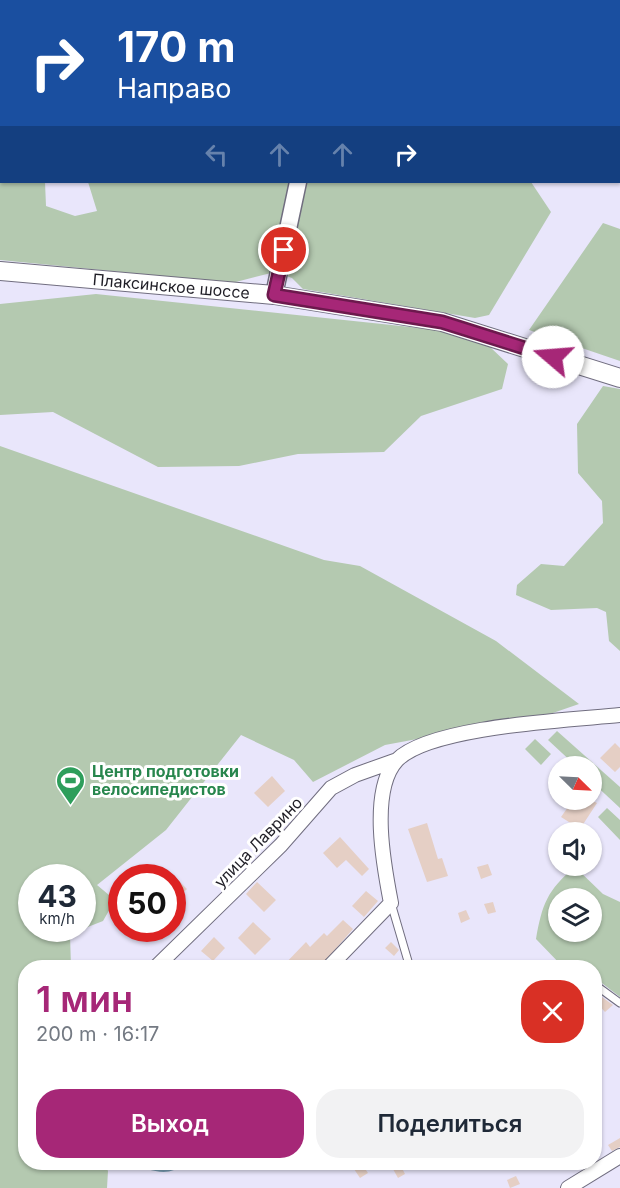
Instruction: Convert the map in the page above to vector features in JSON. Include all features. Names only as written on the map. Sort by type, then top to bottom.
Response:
[{"type":"main road","name":"Плаксинское шоссе","points":[[0,271],[274,295],[442,322],[620,378]]},
{"type":"street","points":[[274,295],[298,183]]},
{"type":"street","name":"улица Лаврино","points":[[163,960],[281,845],[331,788],[355,775],[397,760],[419,747],[480,729],[620,715]]},
{"type":"street","points":[[336,960],[391,903],[380,814],[386,782],[397,760]]},
{"type":"street","points":[[602,1167],[620,1156]]},
{"type":"street","points":[[568,1188],[597,1170]]},
{"type":"lane","points":[[391,903],[408,960]]},
{"type":"lane","points":[[602,990],[620,1004]]},
{"type":"green space","points":[[0,183],[45,183],[46,206],[75,216],[97,211],[88,183],[532,183],[551,212],[489,315],[475,318],[303,289],[292,278],[275,272],[232,283],[0,260]]},
{"type":"green space","points":[[603,223],[620,229],[620,361],[529,330]]},
{"type":"green space","points":[[96,294],[439,330],[489,346],[508,364],[502,389],[421,416],[384,452],[298,454],[239,466],[158,467],[53,412],[0,415],[0,304]]},
{"type":"green space","points":[[603,386],[620,389],[620,651],[609,641],[606,612],[597,608],[551,610],[516,595],[517,585],[541,564],[564,566],[603,523],[602,501],[578,473],[577,424]]},
{"type":"green space","name":"Центр подготовки велосипедистов","points":[[0,446],[324,560],[360,566],[496,641],[579,704],[547,715],[385,745],[313,782],[294,760],[241,735],[166,830],[123,864],[108,864],[108,876],[97,885],[108,894],[108,912],[103,921],[96,924],[96,864],[18,864],[18,942],[70,942],[71,960],[18,960],[18,1170],[108,1171],[107,1188],[0,1188]]},
{"type":"green space","points":[[557,731],[585,756],[565,756],[548,740]]},
{"type":"green space","points":[[535,739],[551,754],[541,765],[525,749]]},
{"type":"green space","points":[[602,771],[620,787],[620,808],[602,791]]},
{"type":"green space","points":[[607,808],[620,820],[620,840],[598,817]]},
{"type":"green space","points":[[565,876],[584,876],[597,888],[554,888]]},
{"type":"green space","points":[[602,893],[620,902],[620,997],[602,983],[602,960],[556,960],[536,939],[548,897],[548,942],[602,942]]},
{"type":"water","points":[[152,1170],[174,1170],[165,1172]]},
{"type":"building","points":[[615,743],[620,748],[620,767],[615,772],[602,760],[602,756]]},
{"type":"building","points":[[272,776],[285,791],[268,807],[254,793]]},
{"type":"building","points":[[566,810],[592,810],[585,822],[569,822],[561,817]]},
{"type":"building","points":[[427,823],[438,859],[442,858],[448,876],[427,882],[408,829]]},
{"type":"building","points":[[340,837],[369,869],[362,876],[346,860],[337,868],[323,853]]},
{"type":"building","points":[[488,864],[492,875],[481,879],[477,867]]},
{"type":"building","points":[[257,882],[276,900],[264,912],[246,894]]},
{"type":"building","points":[[366,891],[378,901],[364,917],[352,906]]},
{"type":"building","points":[[493,902],[496,912],[488,914],[484,904]]},
{"type":"building","points":[[466,910],[470,919],[461,923],[458,913]]},
{"type":"building","points":[[343,920],[353,929],[326,960],[289,960],[306,942],[310,947],[324,933],[327,936]]},
{"type":"building","points":[[253,922],[271,939],[255,955],[238,938]]},
{"type":"building","points":[[214,937],[225,948],[214,960],[201,951]]},
{"type":"building","points":[[391,942],[399,950],[394,956],[385,948]]},
{"type":"building","points":[[602,997],[613,1005],[605,1012],[602,1009]]},
{"type":"building","points":[[620,1138],[620,1147],[612,1151],[608,1145]]},
{"type":"building","points":[[355,1170],[366,1170],[368,1173],[360,1178]]},
{"type":"building","points":[[394,1170],[403,1170],[405,1174],[398,1178]]},
{"type":"building","points":[[516,1176],[520,1184],[510,1188],[507,1180]]},
{"type":"place","name":"Центр подготовки велосипедистов","points":[[71,806]]},
{"type":"route","points":[[284,250],[274,295],[442,322],[553,357]]}]
